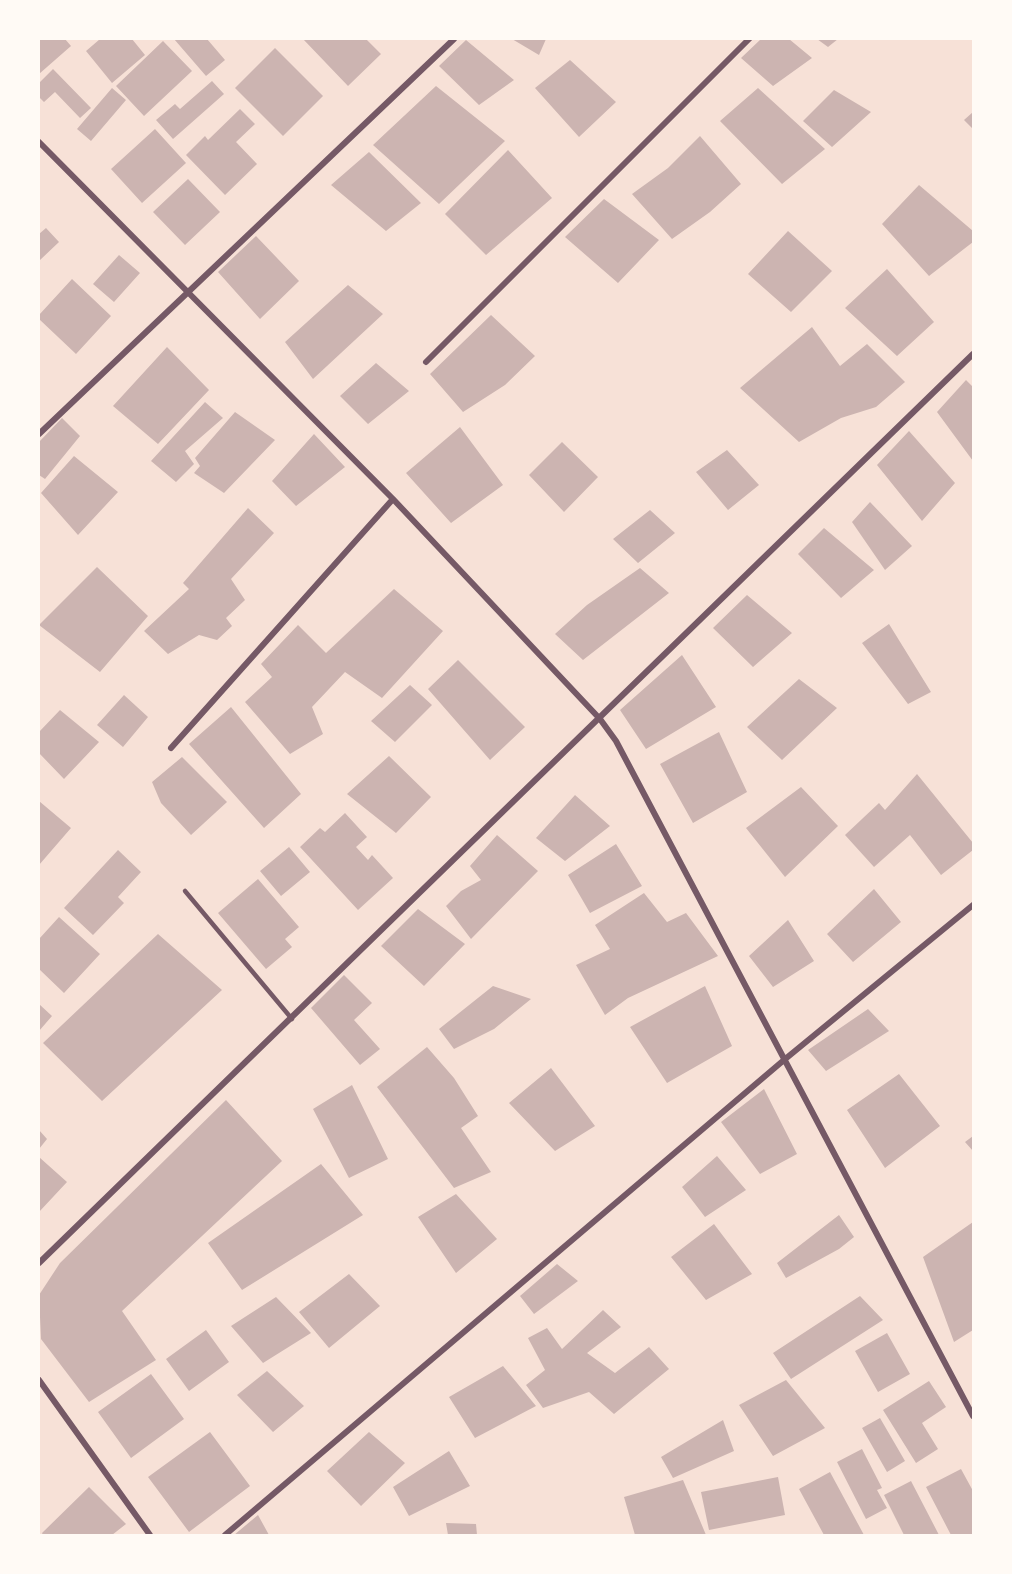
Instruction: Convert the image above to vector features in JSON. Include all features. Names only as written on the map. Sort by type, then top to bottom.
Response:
[{"type":"street","points":[[39,434],[454,39]]},
{"type":"street","points":[[426,362],[749,39]]},
{"type":"street","points":[[39,142],[393,499],[600,719],[616,741],[973,1416]]},
{"type":"street","points":[[39,1263],[973,354]]},
{"type":"street","points":[[171,748],[393,499]]},
{"type":"street","points":[[225,1535],[784,1060],[973,905]]},
{"type":"street","points":[[39,1380],[150,1535]]},
{"type":"lane","points":[[185,891],[292,1019]]},
{"type":"building","points":[[39,39],[65,39],[71,46],[39,74]]},
{"type":"building","points":[[100,39],[132,39],[145,55],[112,83],[86,51]]},
{"type":"building","points":[[174,39],[207,39],[225,60],[206,76]]},
{"type":"building","points":[[303,39],[366,39],[381,54],[348,86]]},
{"type":"building","points":[[512,39],[546,39],[539,55]]},
{"type":"building","points":[[761,39],[789,39],[812,58],[773,86],[741,58]]},
{"type":"building","points":[[817,39],[838,39],[828,47]]},
{"type":"building","points":[[466,40],[514,80],[479,105],[439,66]]},
{"type":"building","points":[[163,41],[192,71],[144,116],[116,86]]},
{"type":"building","points":[[275,48],[323,96],[283,136],[235,88]]},
{"type":"building","points":[[570,60],[616,102],[579,137],[535,88]]},
{"type":"building","points":[[53,69],[91,108],[80,118],[55,92],[44,102],[39,97],[39,83]]},
{"type":"building","points":[[212,81],[224,94],[173,139],[156,120],[175,104],[180,109]]},
{"type":"building","points":[[436,86],[505,141],[439,204],[373,145]]},
{"type":"building","points":[[112,88],[126,100],[91,141],[77,129]]},
{"type":"building","points":[[758,88],[825,149],[782,184],[720,121]]},
{"type":"building","points":[[834,90],[871,112],[832,147],[803,121]]},
{"type":"building","points":[[240,109],[255,124],[236,142],[257,164],[225,195],[186,155],[205,136],[208,140]]},
{"type":"building","points":[[973,112],[973,129],[964,120]]},
{"type":"building","points":[[155,129],[186,163],[142,203],[111,169]]},
{"type":"building","points":[[700,136],[741,184],[710,212],[672,239],[632,194],[668,168]]},
{"type":"building","points":[[508,150],[552,198],[486,255],[445,214]]},
{"type":"building","points":[[369,152],[421,203],[386,231],[331,185]]},
{"type":"building","points":[[188,179],[220,212],[185,245],[153,212]]},
{"type":"building","points":[[919,185],[973,231],[973,242],[929,276],[882,224]]},
{"type":"building","points":[[604,199],[659,240],[618,283],[565,237]]},
{"type":"building","points":[[46,228],[59,242],[39,261],[39,234]]},
{"type":"building","points":[[788,231],[832,271],[791,312],[748,274]]},
{"type":"building","points":[[256,236],[299,281],[260,319],[218,272]]},
{"type":"building","points":[[119,255],[140,273],[114,302],[93,284]]},
{"type":"building","points":[[887,269],[934,322],[897,356],[845,308]]},
{"type":"building","points":[[72,279],[111,316],[76,354],[39,319],[39,315]]},
{"type":"building","points":[[348,285],[383,314],[313,379],[285,342]]},
{"type":"building","points":[[491,315],[535,356],[505,385],[463,412],[430,374]]},
{"type":"building","points":[[812,327],[840,366],[867,344],[905,382],[876,407],[841,418],[799,442],[740,388]]},
{"type":"building","points":[[167,347],[209,390],[158,444],[113,406]]},
{"type":"building","points":[[376,363],[409,391],[368,424],[340,396]]},
{"type":"building","points":[[966,380],[973,387],[973,461],[937,412]]},
{"type":"building","points":[[205,402],[223,418],[185,451],[194,464],[176,482],[151,461]]},
{"type":"building","points":[[235,412],[275,440],[224,493],[194,473],[200,466],[195,458]]},
{"type":"building","points":[[62,418],[80,436],[45,479],[39,475],[39,442]]},
{"type":"building","points":[[460,427],[503,485],[451,523],[406,473]]},
{"type":"building","points":[[909,431],[955,483],[922,521],[877,465]]},
{"type":"building","points":[[314,434],[345,467],[296,506],[272,481]]},
{"type":"building","points":[[562,442],[598,477],[564,512],[529,475]]},
{"type":"building","points":[[727,450],[759,485],[728,510],[696,472]]},
{"type":"building","points":[[74,456],[118,492],[78,535],[41,493]]},
{"type":"building","points":[[870,502],[912,546],[885,570],[852,522]]},
{"type":"building","points":[[248,508],[274,533],[231,579],[245,600],[226,618],[232,626],[217,640],[199,635],[168,654],[144,631],[189,589],[183,583]]},
{"type":"building","points":[[650,510],[675,533],[638,563],[613,539]]},
{"type":"building","points":[[824,528],[874,570],[841,598],[798,554]]},
{"type":"building","points":[[97,567],[148,616],[100,672],[39,625]]},
{"type":"building","points":[[640,568],[669,593],[583,660],[555,634],[587,605]]},
{"type":"building","points":[[394,589],[443,631],[382,698],[345,672],[312,707],[323,734],[290,754],[245,702],[272,677],[261,664],[298,625],[326,653]]},
{"type":"building","points":[[747,595],[792,633],[753,667],[713,628]]},
{"type":"building","points":[[889,624],[931,692],[908,704],[862,643]]},
{"type":"building","points":[[682,655],[716,707],[646,749],[620,710]]},
{"type":"building","points":[[458,660],[525,727],[490,760],[428,689]]},
{"type":"building","points":[[799,679],[837,708],[782,760],[747,727]]},
{"type":"building","points":[[410,685],[432,705],[395,742],[371,721]]},
{"type":"building","points":[[124,695],[148,717],[123,747],[97,725]]},
{"type":"building","points":[[231,707],[301,794],[264,828],[189,744]]},
{"type":"building","points":[[60,710],[99,742],[64,779],[39,753],[39,732]]},
{"type":"building","points":[[719,732],[747,792],[693,823],[660,764]]},
{"type":"building","points":[[389,756],[431,797],[396,833],[347,794]]},
{"type":"building","points":[[182,757],[227,802],[191,835],[161,803],[152,782]]},
{"type":"building","points":[[917,774],[973,843],[973,850],[941,875],[910,835],[874,867],[845,835],[879,803],[885,810]]},
{"type":"building","points":[[801,787],[838,826],[785,877],[746,828]]},
{"type":"building","points":[[575,795],[610,826],[565,861],[536,838]]},
{"type":"building","points":[[39,801],[71,828],[39,865]]},
{"type":"building","points":[[345,813],[367,837],[356,847],[368,860],[372,855],[393,878],[358,910],[300,847],[320,828],[325,832]]},
{"type":"building","points":[[497,835],[538,871],[471,939],[446,906],[461,891],[481,880],[470,866]]},
{"type":"building","points":[[616,844],[642,886],[590,913],[568,875]]},
{"type":"building","points":[[289,847],[310,872],[281,896],[260,871]]},
{"type":"building","points":[[118,850],[141,872],[118,897],[124,903],[93,935],[64,908]]},
{"type":"building","points":[[258,879],[299,927],[285,939],[292,947],[266,969],[218,913]]},
{"type":"building","points":[[874,889],[901,922],[853,962],[827,934]]},
{"type":"building","points":[[644,893],[667,922],[686,913],[718,956],[628,998],[605,1015],[576,965],[610,949],[595,925]]},
{"type":"building","points":[[418,909],[465,944],[424,986],[381,946]]},
{"type":"building","points":[[59,917],[100,954],[64,993],[39,969],[39,939]]},
{"type":"building","points":[[788,920],[814,961],[773,987],[749,956]]},
{"type":"building","points":[[158,934],[222,990],[102,1101],[43,1043]]},
{"type":"building","points":[[344,975],[372,1003],[354,1020],[380,1049],[360,1065],[311,1008]]},
{"type":"building","points":[[493,986],[531,999],[494,1029],[454,1049],[439,1029]]},
{"type":"building","points":[[705,986],[732,1046],[667,1083],[630,1027]]},
{"type":"building","points":[[39,1004],[52,1016],[39,1031]]},
{"type":"building","points":[[868,1009],[889,1031],[826,1071],[808,1050]]},
{"type":"building","points":[[427,1047],[454,1078],[478,1116],[461,1128],[491,1172],[454,1188],[377,1087]]},
{"type":"building","points":[[551,1068],[595,1126],[555,1151],[509,1103]]},
{"type":"building","points":[[899,1074],[940,1126],[885,1168],[847,1110]]},
{"type":"building","points":[[352,1085],[388,1159],[349,1178],[313,1109]]},
{"type":"building","points":[[764,1089],[797,1154],[760,1174],[721,1122]]},
{"type":"building","points":[[226,1100],[282,1161],[122,1311],[156,1360],[89,1402],[41,1339],[39,1295],[60,1263]]},
{"type":"building","points":[[39,1130],[47,1139],[39,1149]]},
{"type":"building","points":[[973,1136],[973,1151],[965,1142]]},
{"type":"building","points":[[717,1156],[746,1190],[705,1217],[682,1187]]},
{"type":"building","points":[[39,1157],[67,1182],[39,1212]]},
{"type":"building","points":[[321,1164],[363,1215],[242,1290],[208,1243]]},
{"type":"building","points":[[456,1194],[497,1239],[456,1273],[418,1217]]},
{"type":"building","points":[[839,1215],[854,1237],[839,1249],[786,1278],[777,1263]]},
{"type":"building","points":[[973,1222],[973,1330],[954,1342],[923,1257]]},
{"type":"building","points":[[714,1224],[752,1274],[706,1300],[671,1257]]},
{"type":"building","points":[[557,1264],[578,1281],[534,1314],[520,1296]]},
{"type":"building","points":[[349,1274],[380,1306],[329,1348],[299,1312]]},
{"type":"building","points":[[860,1296],[883,1320],[791,1379],[773,1353]]},
{"type":"building","points":[[276,1297],[311,1333],[263,1363],[231,1326]]},
{"type":"building","points":[[603,1310],[621,1327],[587,1353],[615,1373],[649,1347],[669,1369],[614,1414],[589,1392],[543,1408],[526,1385],[545,1370],[528,1338],[547,1328],[562,1349]]},
{"type":"building","points":[[206,1330],[229,1362],[189,1391],[166,1359]]},
{"type":"building","points":[[887,1333],[910,1374],[878,1392],[855,1351]]},
{"type":"building","points":[[503,1366],[536,1406],[475,1438],[449,1397]]},
{"type":"building","points":[[267,1371],[304,1406],[273,1432],[237,1395]]},
{"type":"building","points":[[151,1374],[184,1419],[131,1458],[98,1412]]},
{"type":"building","points":[[786,1380],[825,1428],[773,1456],[739,1405]]},
{"type":"building","points":[[929,1381],[946,1407],[922,1423],[938,1449],[916,1463],[883,1410]]},
{"type":"building","points":[[880,1418],[905,1461],[887,1472],[862,1428]]},
{"type":"building","points":[[723,1420],[734,1451],[673,1478],[661,1457]]},
{"type":"building","points":[[210,1432],[250,1486],[189,1532],[148,1477]]},
{"type":"building","points":[[369,1432],[405,1463],[361,1506],[327,1471]]},
{"type":"building","points":[[862,1449],[882,1488],[877,1490],[887,1508],[866,1519],[837,1462]]},
{"type":"building","points":[[449,1451],[470,1486],[409,1516],[393,1487]]},
{"type":"building","points":[[961,1469],[973,1491],[973,1535],[951,1535],[926,1487]]},
{"type":"building","points":[[830,1472],[864,1535],[824,1535],[799,1489]]},
{"type":"building","points":[[778,1477],[785,1515],[709,1530],[701,1492]]},
{"type":"building","points":[[683,1480],[706,1535],[635,1535],[624,1497]]},
{"type":"building","points":[[911,1481],[939,1535],[904,1535],[884,1495]]},
{"type":"building","points":[[89,1487],[126,1524],[112,1535],[43,1535],[42,1533]]},
{"type":"building","points":[[258,1515],[269,1535],[234,1535]]},
{"type":"building","points":[[446,1523],[476,1524],[477,1535],[448,1535]]}]
